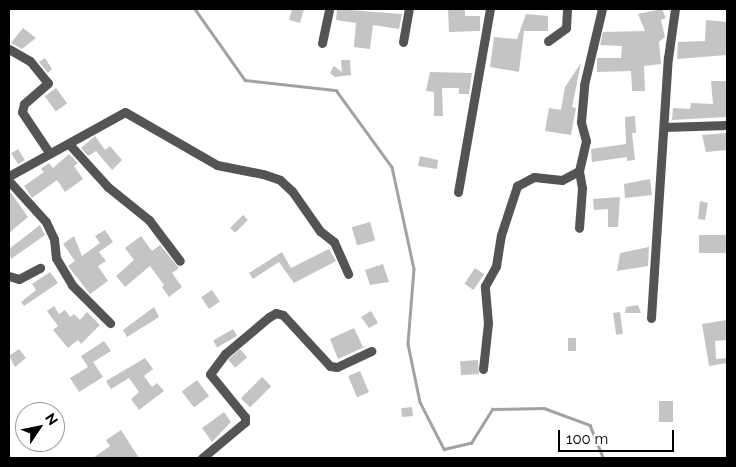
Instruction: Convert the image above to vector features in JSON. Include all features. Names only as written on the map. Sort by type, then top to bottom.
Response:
[{"type":"street","points":[[322,42],[329,9]]},
{"type":"street","points":[[403,42],[408,9]]},
{"type":"street","points":[[458,192],[490,9]]},
{"type":"street","points":[[548,41],[566,28],[567,9]]},
{"type":"street","points":[[579,228],[582,188],[579,171],[586,141],[581,122],[584,85],[602,9]]},
{"type":"street","points":[[651,318],[664,126],[675,9]]},
{"type":"street","points":[[9,49],[30,61],[48,83],[24,104],[22,112],[50,154]]},
{"type":"street","points":[[9,176],[124,112],[217,165],[280,180],[303,204],[320,231],[334,242],[348,274]]},
{"type":"street","points":[[664,126],[727,125]]},
{"type":"street","points":[[69,144],[101,180],[150,220],[180,261]]},
{"type":"street","points":[[483,369],[488,323],[486,286],[496,266],[501,235],[517,186],[534,176],[562,180],[579,171]]},
{"type":"street","points":[[9,182],[48,226],[54,239],[56,258],[72,285],[110,323]]},
{"type":"street","points":[[9,276],[19,279],[40,268]]},
{"type":"street","points":[[202,458],[245,422],[245,417],[210,374],[225,354],[269,317],[276,313],[283,315],[330,366],[337,367],[372,351]]},
{"type":"building","points":[[292,9],[304,9],[300,23],[289,20]]},
{"type":"building","points":[[337,9],[402,14],[399,29],[373,25],[370,49],[354,47],[356,23],[336,20]]},
{"type":"building","points":[[448,9],[465,9],[465,16],[480,16],[480,31],[449,32]]},
{"type":"building","points":[[662,9],[666,18],[661,20],[665,37],[659,42],[661,64],[644,66],[645,91],[632,91],[631,71],[597,72],[597,58],[621,58],[622,46],[600,45],[603,32],[645,31],[638,14]]},
{"type":"building","points":[[526,14],[548,16],[548,31],[524,31],[519,72],[490,67],[494,37],[517,39]]},
{"type":"building","points":[[706,20],[727,22],[727,55],[677,59],[678,42],[705,41]]},
{"type":"building","points":[[23,28],[36,38],[22,49],[11,43]]},
{"type":"building","points":[[45,58],[52,69],[48,73],[39,62]]},
{"type":"building","points":[[341,60],[350,60],[351,75],[335,77],[330,73],[334,66],[342,72]]},
{"type":"building","points":[[581,63],[572,107],[576,108],[571,135],[545,131],[549,108],[561,110],[565,87]]},
{"type":"building","points":[[430,72],[472,73],[469,94],[459,94],[459,88],[442,88],[443,116],[434,116],[434,92],[426,91]]},
{"type":"building","points":[[711,81],[727,81],[727,117],[672,120],[673,108],[690,109],[691,103],[713,104]]},
{"type":"building","points":[[56,88],[67,103],[56,112],[45,96]]},
{"type":"building","points":[[635,116],[636,133],[632,133],[635,160],[627,161],[627,157],[592,162],[591,149],[626,144],[625,117]]},
{"type":"building","points":[[727,133],[727,150],[706,152],[702,135]]},
{"type":"building","points":[[95,136],[105,150],[110,146],[122,160],[112,170],[96,151],[88,156],[81,148]]},
{"type":"building","points":[[18,149],[25,160],[18,164],[11,153]]},
{"type":"building","points":[[69,154],[78,163],[74,166],[83,179],[65,192],[57,180],[32,198],[24,186],[44,172],[41,169],[49,163],[53,168]]},
{"type":"building","points":[[420,156],[438,160],[437,169],[418,166]]},
{"type":"building","points":[[650,179],[652,195],[625,198],[624,184]]},
{"type":"building","points":[[9,190],[28,217],[9,233]]},
{"type":"building","points":[[620,197],[618,227],[608,227],[608,209],[594,210],[593,199]]},
{"type":"building","points":[[700,201],[708,203],[705,220],[698,219]]},
{"type":"building","points":[[243,215],[248,220],[235,233],[230,228]]},
{"type":"building","points":[[370,222],[375,240],[357,246],[352,227]]},
{"type":"building","points":[[40,225],[45,235],[11,259],[9,249]]},
{"type":"building","points":[[105,230],[113,242],[99,252],[106,261],[98,266],[108,281],[90,294],[68,266],[75,261],[63,244],[74,236],[82,256],[100,243],[95,236]]},
{"type":"building","points":[[699,235],[727,235],[727,253],[699,253]]},
{"type":"building","points":[[141,236],[152,251],[160,245],[179,268],[172,273],[182,287],[169,297],[162,287],[164,285],[150,266],[125,287],[116,276],[134,260],[125,248]]},
{"type":"building","points":[[649,247],[648,266],[617,271],[620,253]]},
{"type":"building","points":[[329,249],[336,261],[294,283],[279,262],[253,279],[249,273],[282,252],[291,268]]},
{"type":"building","points":[[383,264],[389,282],[370,285],[365,270]]},
{"type":"building","points":[[475,268],[484,274],[473,290],[464,284]]},
{"type":"building","points":[[50,272],[58,283],[24,306],[21,302],[36,290],[32,284]]},
{"type":"building","points":[[212,290],[220,302],[209,309],[201,297]]},
{"type":"building","points":[[638,305],[641,313],[625,313],[626,307]]},
{"type":"building","points":[[54,306],[59,314],[65,310],[70,317],[74,314],[80,320],[87,312],[100,325],[81,344],[78,340],[68,348],[53,330],[58,326],[47,311]]},
{"type":"building","points":[[154,307],[159,317],[127,337],[123,330]]},
{"type":"building","points":[[371,311],[378,323],[369,328],[361,317]]},
{"type":"building","points":[[620,312],[623,334],[616,335],[613,313]]},
{"type":"building","points":[[727,320],[727,340],[715,341],[716,359],[727,358],[727,363],[709,366],[702,324]]},
{"type":"building","points":[[354,328],[363,347],[369,345],[338,359],[330,339]]},
{"type":"building","points":[[233,329],[237,336],[217,347],[213,340]]},
{"type":"building","points":[[568,338],[576,338],[576,351],[568,351]]},
{"type":"building","points":[[104,341],[111,351],[93,362],[103,377],[79,392],[70,378],[88,367],[81,356]]},
{"type":"building","points":[[19,349],[26,358],[15,367],[9,356]]},
{"type":"building","points":[[240,349],[247,357],[235,368],[228,359]]},
{"type":"building","points":[[145,358],[153,369],[144,376],[152,387],[157,383],[164,391],[139,410],[131,399],[139,392],[129,378],[111,389],[106,381]]},
{"type":"building","points":[[478,360],[479,374],[461,375],[460,361]]},
{"type":"building","points":[[360,371],[369,392],[357,397],[348,376]]},
{"type":"building","points":[[262,377],[271,386],[250,407],[241,398]]},
{"type":"building","points":[[197,380],[209,396],[194,407],[182,391]]},
{"type":"building","points":[[659,401],[673,401],[673,422],[659,422]]},
{"type":"building","points":[[412,407],[413,416],[402,417],[401,408]]},
{"type":"building","points":[[224,412],[231,422],[212,442],[202,428]]},
{"type":"building","points":[[121,430],[139,458],[93,458],[110,446],[106,440]]},
{"type":"waterway","points":[[195,9],[245,80],[336,90],[392,167],[414,269],[408,344],[420,402],[444,449],[471,443],[492,409],[544,408],[590,425],[603,458]]}]
